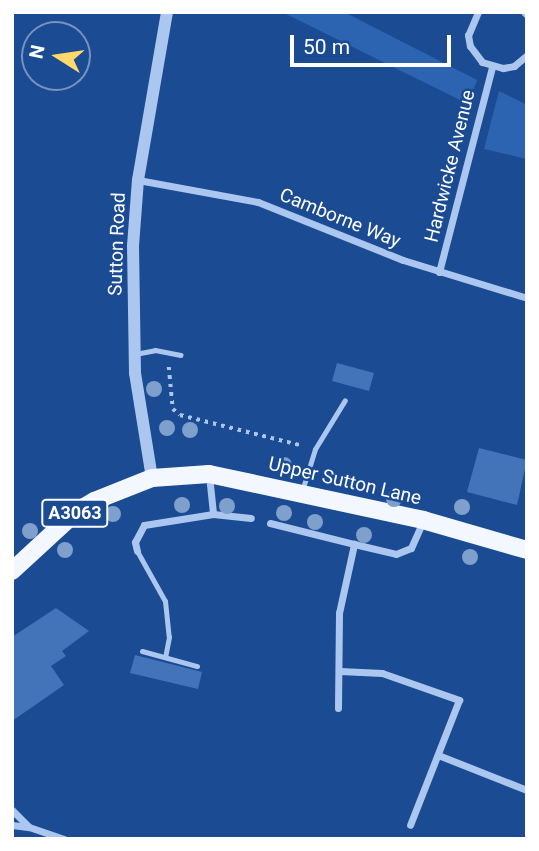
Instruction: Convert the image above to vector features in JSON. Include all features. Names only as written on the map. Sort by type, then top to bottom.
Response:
[{"type":"main road","name":"Upper Sutton Lane","points":[[152,478],[209,474],[423,520],[527,550]]},
{"type":"main road","name":"A3063","points":[[12,571],[77,511],[152,478]]},
{"type":"street","name":"Sutton Road","points":[[152,478],[135,354],[133,246],[138,180],[167,12]]},
{"type":"street","name":"Hardwicke Avenue","points":[[478,12],[470,25],[470,46],[482,62],[492,67],[514,66],[527,55]]},
{"type":"street","name":"Hardwicke Avenue","points":[[439,272],[492,67]]},
{"type":"street","name":"Camborne Way","points":[[138,180],[258,202],[439,272],[527,298]]},
{"type":"street","points":[[209,474],[214,514]]},
{"type":"street","points":[[137,551],[135,542],[144,525],[214,514],[251,518]]},
{"type":"street","points":[[270,523],[396,554],[411,548],[423,520]]},
{"type":"street","points":[[338,708],[340,613],[354,544]]},
{"type":"street","points":[[340,671],[382,673],[458,701],[410,825]]},
{"type":"street","points":[[438,755],[527,790]]},
{"type":"street","points":[[12,810],[29,827]]},
{"type":"street","points":[[12,825],[29,827],[64,839]]},
{"type":"lane","points":[[135,354],[155,350],[181,355]]},
{"type":"lane","points":[[302,492],[315,449],[345,400]]},
{"type":"lane","points":[[137,551],[165,601],[169,637],[164,657]]},
{"type":"lane","points":[[142,651],[197,666]]},
{"type":"path","points":[[167,352],[173,409],[180,415],[315,449]]},
{"type":"shaded area","points":[[282,12],[344,12],[477,80],[468,104]]},
{"type":"shaded area","points":[[499,91],[527,105],[527,159],[484,149]]},
{"type":"building","points":[[337,363],[374,373],[369,391],[332,381]]},
{"type":"building","points":[[479,448],[527,460],[517,505],[467,492]]},
{"type":"building","points":[[56,608],[89,631],[62,651],[66,656],[51,666],[64,685],[12,721],[12,637]]},
{"type":"building","points":[[135,655],[202,672],[198,689],[130,673]]}]
